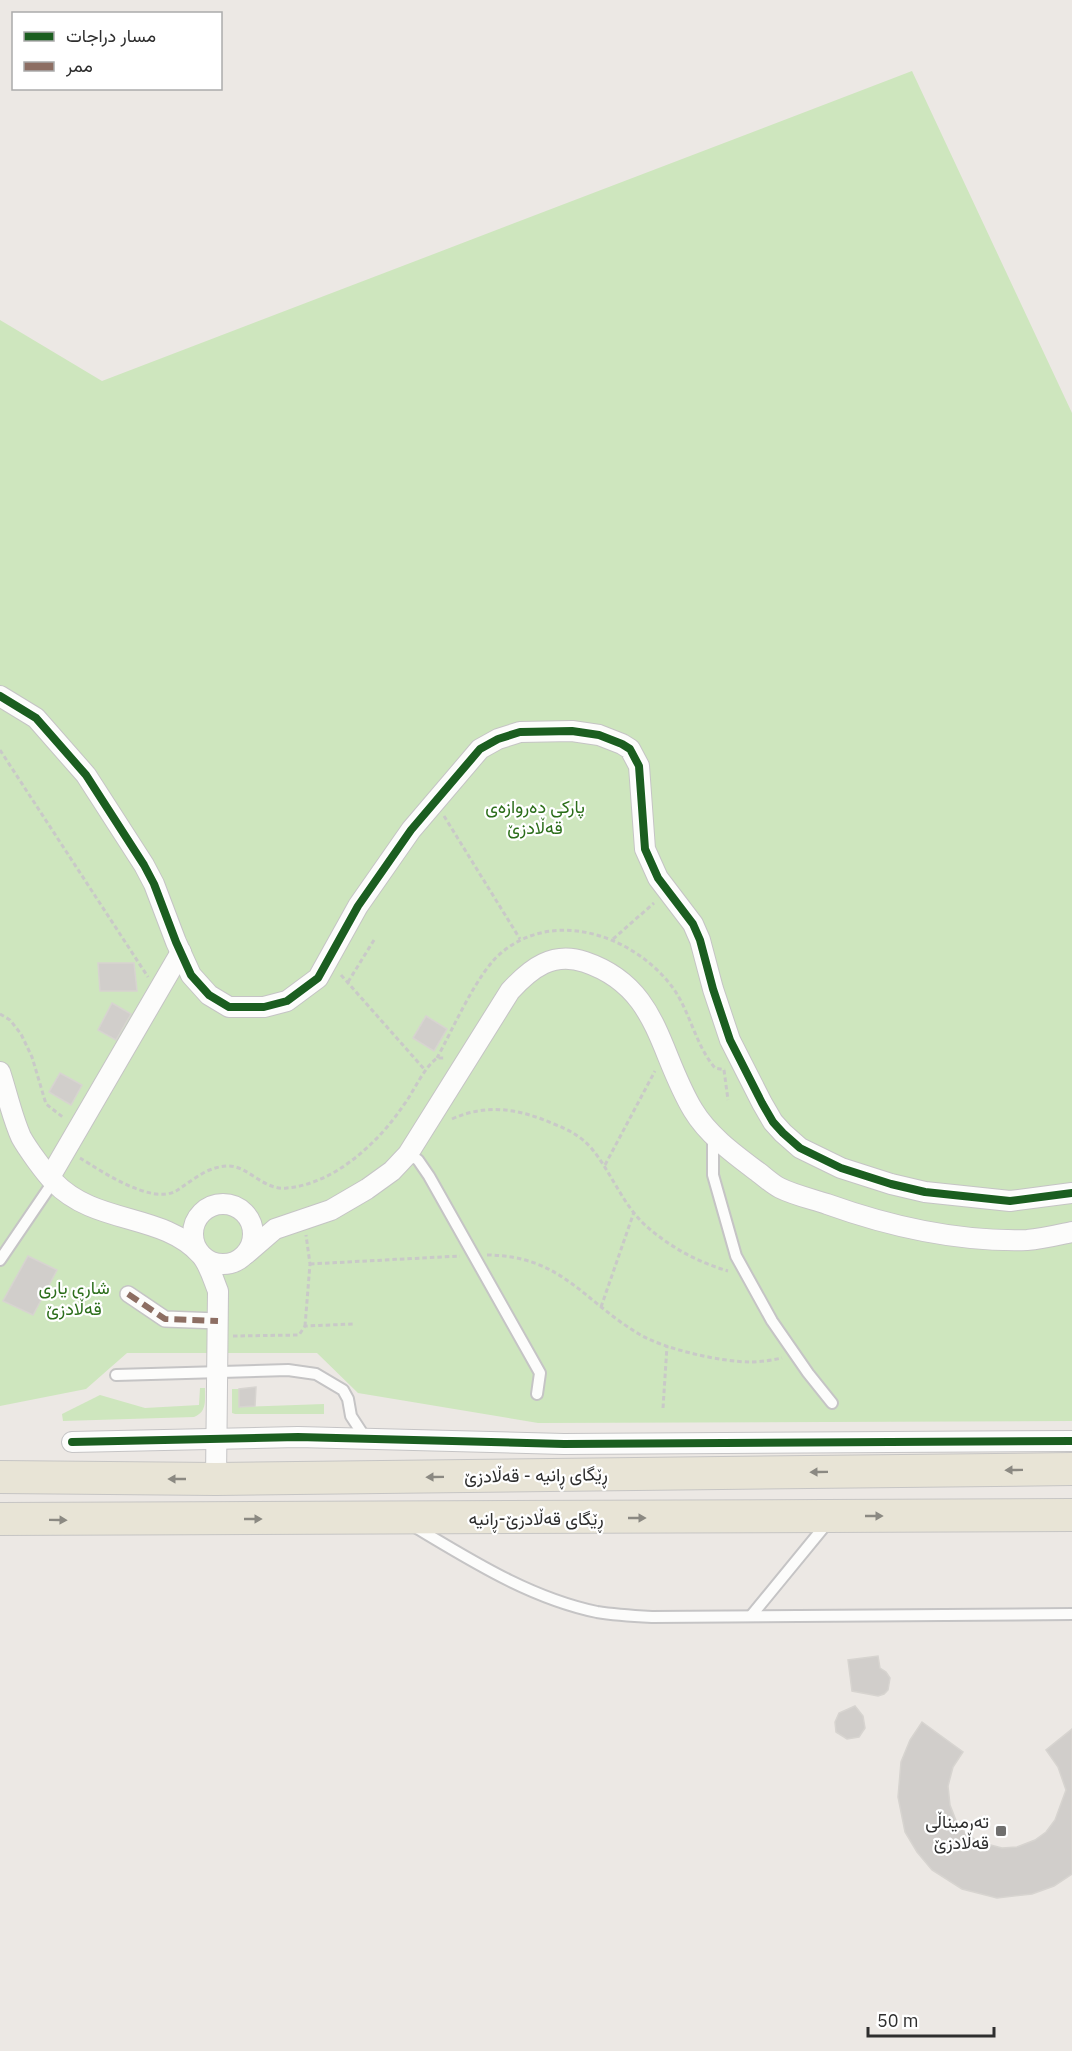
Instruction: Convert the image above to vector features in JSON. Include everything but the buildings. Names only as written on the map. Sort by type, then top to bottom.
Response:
[{"type":"main road","name":"ڕێگای ڕانیە - قەڵادزێ","points":[[0,1477],[216,1479],[1072,1469]]},
{"type":"main road","name":"ڕێگای قەڵادزێ-ڕانیە","points":[[0,1519],[1072,1515]]},
{"type":"street","points":[[0,696],[36,718],[86,775],[154,884],[191,975],[209,995],[229,1007],[264,1007],[287,1001],[318,978],[358,906],[411,830],[480,749],[498,739],[520,732],[572,731],[599,735],[622,744],[630,749],[639,766],[645,849],[658,878],[693,924],[700,940],[730,1040],[762,1103],[773,1122],[783,1133],[800,1148],[841,1168],[925,1192],[1010,1201],[1072,1193]]},
{"type":"street","points":[[51,1179],[66,1148],[181,952]]},
{"type":"street","points":[[0,1072],[21,1138],[51,1179],[75,1199],[103,1213],[167,1232],[188,1243],[210,1261],[219,1264],[229,1263],[242,1257],[268,1234],[297,1229],[368,1189],[392,1171],[408,1154],[510,991],[524,976],[543,963],[564,957],[604,969],[627,986],[643,1004],[658,1029],[694,1111],[713,1136],[780,1188],[849,1212],[906,1228],[969,1237],[1029,1240],[1072,1232]]},
{"type":"street","points":[[216,1479],[218,1291],[196,1247],[193,1237],[194,1227],[205,1210],[224,1204],[233,1205],[257,1219],[297,1229]]},
{"type":"street","points":[[218,1291],[225,1276],[251,1245],[252,1226],[242,1210]]},
{"type":"street","points":[[167,1232],[198,1218]]},
{"type":"street","points":[[128,1294],[165,1319],[218,1321]]},
{"type":"street","points":[[72,1442],[298,1437],[564,1444],[1072,1441]]},
{"type":"lane","points":[[713,1136],[713,1175],[736,1256],[772,1321],[832,1403]]},
{"type":"lane","points":[[408,1154],[418,1160],[429,1176],[540,1373],[537,1394]]},
{"type":"lane","points":[[0,1260],[51,1179]]},
{"type":"lane","points":[[116,1375],[288,1370],[316,1374],[343,1390],[348,1399],[351,1416],[366,1439]]},
{"type":"lane","points":[[751,1616],[832,1517]]},
{"type":"lane","points":[[402,1519],[496,1574],[563,1603],[597,1612],[622,1615],[751,1616],[1072,1614]]},
{"type":"path","points":[[0,750],[158,993]]},
{"type":"path","points":[[440,809],[520,939]]},
{"type":"path","points":[[613,939],[660,898]]},
{"type":"path","points":[[66,1148],[120,1183],[150,1192],[166,1194],[174,1192],[211,1169],[230,1165],[264,1183],[279,1188],[311,1182],[354,1160],[381,1135],[404,1106],[426,1070],[437,1058],[476,985],[499,954],[520,939],[554,930],[583,932],[613,939],[635,952],[670,984],[688,1013],[707,1059],[715,1068],[724,1070],[731,1068]]},
{"type":"path","points":[[348,982],[374,940]]},
{"type":"path","points":[[335,968],[426,1070]]},
{"type":"path","points":[[0,1014],[10,1020],[21,1034],[32,1057],[46,1104],[60,1116],[80,1125]]},
{"type":"path","points":[[437,1058],[452,1061]]},
{"type":"path","points":[[604,1165],[657,1067]]},
{"type":"path","points":[[724,1070],[728,1100]]},
{"type":"path","points":[[444,1122],[465,1113],[499,1109],[519,1111],[543,1119],[581,1137],[604,1165],[643,1223],[684,1253],[706,1264],[746,1274]]},
{"type":"path","points":[[601,1307],[634,1212]]},
{"type":"path","points":[[233,1336],[298,1335],[305,1326],[310,1264],[297,1229]]},
{"type":"path","points":[[310,1264],[474,1255],[525,1258],[554,1270],[640,1335],[667,1346],[698,1355],[749,1362],[796,1355]]},
{"type":"path","points":[[305,1326],[353,1324]]},
{"type":"path","points":[[663,1408],[667,1346]]},
{"type":"green space","name":"پارکی دەروازەی قەڵادزێ","points":[[912,71],[1072,413],[1072,1421],[538,1423],[358,1393],[317,1353],[127,1353],[86,1389],[0,1406],[0,320],[102,381]]},
{"type":"green space","points":[[200,1388],[205,1388],[204,1406],[201,1412],[194,1417],[63,1421],[62,1414],[100,1395],[145,1408],[199,1405]]},
{"type":"green space","points":[[232,1389],[239,1389],[240,1407],[324,1404],[324,1414],[235,1414],[232,1413]]},
{"type":"marked path","points":[[128,1294],[165,1319],[218,1321]]},
{"type":"cycle path","points":[[0,696],[36,718],[86,775],[154,884],[191,975],[209,995],[229,1007],[264,1007],[287,1001],[318,978],[358,906],[411,830],[480,749],[498,739],[520,732],[572,731],[599,735],[622,744],[630,749],[639,766],[645,849],[658,878],[693,924],[700,940],[730,1040],[762,1103],[773,1122],[783,1133],[800,1148],[841,1168],[925,1192],[1010,1201],[1072,1193]]},
{"type":"cycle path","points":[[72,1442],[298,1437],[564,1444],[1072,1441]]},
{"type":"place","name":"تەرمیناڵی قەڵادزێ","points":[[1001,1831]]},
{"type":"park label","name":"شاری یاری قەڵادزێ","points":[[74,1297]]}]
